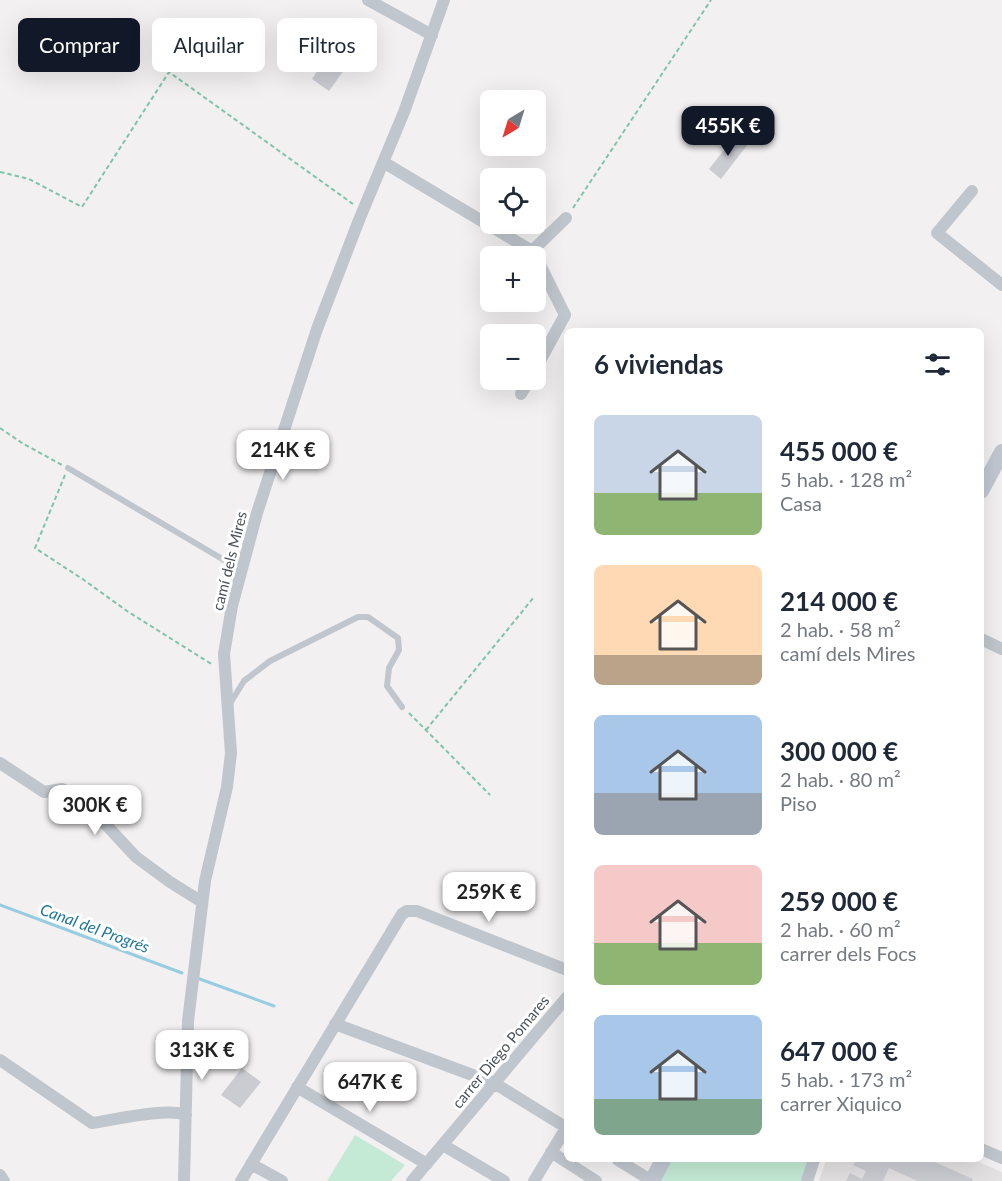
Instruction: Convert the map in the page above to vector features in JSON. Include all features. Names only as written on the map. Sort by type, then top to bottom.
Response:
[{"type":"main road","points":[[984,486],[1002,452]]},
{"type":"main road","points":[[652,1181],[662,1162]]},
{"type":"street","points":[[368,0],[432,35]]},
{"type":"street","name":"camí dels Mires","points":[[184,1181],[188,1021],[205,881],[231,753],[224,654],[232,606],[257,513],[317,329],[444,0]]},
{"type":"street","points":[[383,162],[519,246]]},
{"type":"street","points":[[972,191],[937,233],[1002,285]]},
{"type":"street","points":[[542,246],[566,218]]},
{"type":"street","points":[[546,278],[565,315],[546,350]]},
{"type":"street","points":[[521,394],[523,390]]},
{"type":"street","points":[[984,640],[1002,649]]},
{"type":"street","points":[[0,763],[44,792],[62,789],[82,799],[136,857],[202,902]]},
{"type":"street","points":[[241,1181],[399,917],[407,911],[417,911],[564,969]]},
{"type":"street","name":"carrer Diego Pomares","points":[[412,1181],[564,1001]]},
{"type":"street","points":[[335,1024],[494,1083],[564,1126]]},
{"type":"street","points":[[0,1060],[92,1123],[163,1113],[179,1112],[186,1115]]},
{"type":"street","points":[[297,1087],[427,1164]]},
{"type":"street","points":[[534,1181],[564,1132]]},
{"type":"street","points":[[443,1145],[504,1181]]},
{"type":"street","points":[[984,1150],[1002,1158]]},
{"type":"street","points":[[551,1152],[564,1160]]},
{"type":"street","points":[[567,1162],[596,1181]]},
{"type":"street","points":[[621,1162],[652,1181]]},
{"type":"street","points":[[807,1181],[813,1162]]},
{"type":"street","points":[[251,1164],[282,1181]]},
{"type":"street","points":[[0,1175],[4,1181]]},
{"type":"lane","points":[[68,468],[241,570]]},
{"type":"lane","points":[[227,708],[244,681],[270,661],[358,617],[368,617],[398,638],[399,650],[389,669],[387,686],[402,707]]},
{"type":"path","points":[[566,218],[711,0]]},
{"type":"path","points":[[0,172],[29,179],[82,207],[169,72],[363,211]]},
{"type":"path","points":[[0,428],[68,468],[35,548],[127,611],[225,672]]},
{"type":"path","points":[[426,730],[534,597]]},
{"type":"path","points":[[402,707],[490,795]]},
{"type":"shaded area","points":[[825,1162],[979,1162],[1002,1172],[1002,1181],[819,1181]]},
{"type":"green space","points":[[355,1135],[405,1165],[391,1181],[327,1181]]},
{"type":"green space","points":[[670,1162],[809,1162],[802,1181],[661,1181]]},
{"type":"building","points":[[316,72],[343,72],[329,91],[312,79]]},
{"type":"building","points":[[736,135],[748,144],[721,179],[709,169]]},
{"type":"building","points":[[242,1068],[261,1082],[240,1108],[221,1095]]},
{"type":"building","points":[[855,1162],[935,1162],[973,1179],[972,1181],[917,1181],[889,1168],[883,1181],[846,1181],[850,1173],[862,1179],[866,1171],[853,1165]]},
{"type":"waterway","name":"Canal del Progrés","points":[[0,905],[182,973]]},
{"type":"waterway","name":"Canal del Progrés","points":[[197,978],[274,1006]]}]
